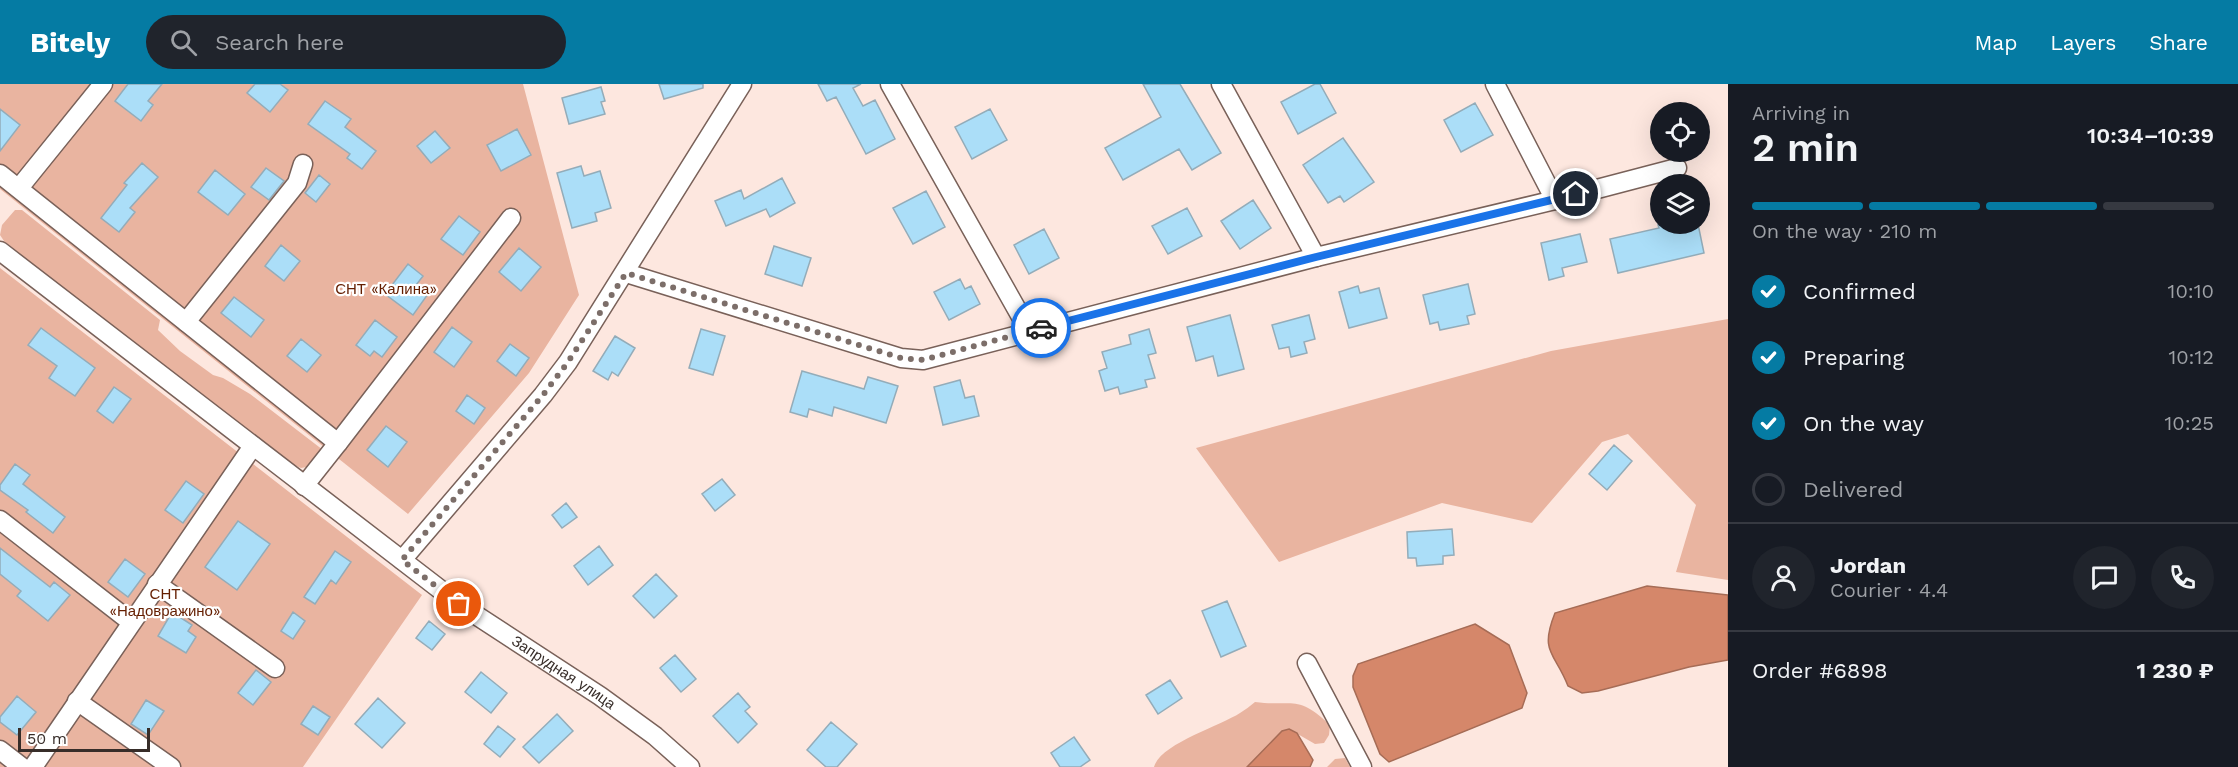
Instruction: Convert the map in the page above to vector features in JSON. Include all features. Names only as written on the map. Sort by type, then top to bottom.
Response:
[{"type":"street","points":[[19,188],[103,84]]},
{"type":"street","points":[[402,560],[543,395],[568,362],[626,273],[742,84]]},
{"type":"street","points":[[890,84],[1029,331]]},
{"type":"street","points":[[1221,84],[1316,257]]},
{"type":"street","points":[[1495,84],[1556,200]]},
{"type":"street","points":[[186,322],[297,183],[303,164]]},
{"type":"street","points":[[626,273],[901,358],[923,360],[1316,257],[1556,200],[1677,168]]},
{"type":"street","points":[[0,174],[338,443]]},
{"type":"street","points":[[304,486],[511,218]]},
{"type":"street","name":"Запрудная улица","points":[[0,250],[459,604],[600,696],[655,736],[690,767]]},
{"type":"street","points":[[33,767],[253,446]]},
{"type":"street","points":[[0,520],[131,622]]},
{"type":"street","points":[[157,584],[275,668]]},
{"type":"street","points":[[1307,663],[1362,767]]},
{"type":"street","points":[[77,701],[171,767]]},
{"type":"street","points":[[0,750],[22,767]]},
{"type":"green space","name":"СНТ «Калина»","points":[[0,84],[523,84],[579,295],[529,373],[408,514],[0,189]]},
{"type":"green space","points":[[15,210],[22,210],[160,320],[158,330],[180,351],[213,375],[223,378],[250,394],[323,450],[312,466],[301,468],[292,464],[6,244],[0,235],[2,225]]},
{"type":"green space","name":"СНТ «Надовражино»","points":[[0,268],[422,595],[303,767],[0,767]]},
{"type":"green space","points":[[1728,319],[1728,580],[1676,572],[1696,505],[1628,434],[1602,442],[1532,523],[1442,503],[1279,562],[1196,448],[1551,351]]},
{"type":"green space","points":[[1255,702],[1302,705],[1330,725],[1329,735],[1324,743],[1315,744],[1289,729],[1247,767],[1154,767],[1167,751],[1179,743],[1231,718]]},
{"type":"green space","points":[[1345,758],[1350,767],[1327,767],[1335,759]]},
{"type":"shaded area","points":[[1647,586],[1728,595],[1728,660],[1689,667],[1598,691],[1582,693],[1568,686],[1549,645],[1548,636],[1555,613]]},
{"type":"shaded area","points":[[1475,624],[1509,645],[1527,693],[1522,708],[1389,762],[1380,754],[1353,687],[1353,676],[1358,664]]},
{"type":"shaded area","points":[[1289,729],[1297,733],[1313,760],[1310,767],[1247,767],[1282,731]]},
{"type":"building","points":[[128,84],[162,84],[148,101],[153,105],[141,121],[115,101]]},
{"type":"building","points":[[255,84],[280,84],[288,90],[270,112],[247,93]]},
{"type":"building","points":[[659,84],[703,84],[703,88],[664,99]]},
{"type":"building","points":[[818,84],[861,84],[853,88],[863,106],[875,100],[895,139],[866,154],[836,97],[827,101]]},
{"type":"building","points":[[1143,84],[1180,84],[1221,153],[1192,170],[1179,149],[1123,180],[1105,148],[1161,117]]},
{"type":"building","points":[[1315,84],[1320,84],[1336,113],[1298,134],[1281,102]]},
{"type":"building","points":[[601,87],[605,101],[601,102],[605,114],[569,124],[562,98]]},
{"type":"building","points":[[325,101],[351,119],[345,127],[376,151],[362,169],[347,158],[350,154],[308,124]]},
{"type":"building","points":[[1475,103],[1493,135],[1461,152],[1444,120]]},
{"type":"building","points":[[0,109],[20,125],[0,151]]},
{"type":"building","points":[[990,109],[1007,140],[972,159],[955,127]]},
{"type":"building","points":[[517,129],[531,155],[501,171],[487,145]]},
{"type":"building","points":[[435,131],[450,148],[431,163],[417,146]]},
{"type":"building","points":[[1343,138],[1374,182],[1344,202],[1340,196],[1328,203],[1303,165]]},
{"type":"building","points":[[142,163],[158,177],[130,208],[135,212],[119,232],[101,218],[127,185],[124,183]]},
{"type":"building","points":[[581,166],[584,176],[600,171],[611,208],[595,213],[597,221],[572,228],[557,173]]},
{"type":"building","points":[[266,168],[284,181],[269,200],[251,187]]},
{"type":"building","points":[[215,170],[245,194],[228,215],[198,192]]},
{"type":"building","points":[[319,175],[330,184],[316,202],[305,193]]},
{"type":"building","points":[[782,178],[795,203],[770,217],[766,209],[726,226],[715,201],[741,190],[744,199]]},
{"type":"building","points":[[926,191],[945,227],[913,244],[893,208]]},
{"type":"building","points":[[1253,200],[1271,228],[1240,249],[1221,221]]},
{"type":"building","points":[[1187,208],[1202,236],[1168,254],[1152,226]]},
{"type":"building","points":[[459,216],[480,232],[463,255],[441,239]]},
{"type":"building","points":[[1044,229],[1059,258],[1029,274],[1014,245]]},
{"type":"building","points":[[1650,230],[1650,234],[1700,234],[1704,253],[1618,273],[1610,239]]},
{"type":"building","points":[[1580,234],[1587,262],[1562,268],[1564,276],[1549,280],[1541,243]]},
{"type":"building","points":[[281,245],[300,261],[284,281],[265,266]]},
{"type":"building","points":[[774,246],[811,258],[802,286],[765,274]]},
{"type":"building","points":[[519,248],[541,267],[521,291],[499,272]]},
{"type":"building","points":[[408,264],[423,276],[416,285],[428,294],[413,315],[385,294]]},
{"type":"building","points":[[960,279],[965,289],[971,286],[980,304],[949,320],[934,292]]},
{"type":"building","points":[[1468,284],[1475,314],[1467,316],[1469,324],[1440,330],[1438,322],[1430,324],[1423,295]]},
{"type":"building","points":[[1358,286],[1360,293],[1379,288],[1387,318],[1349,328],[1339,292]]},
{"type":"building","points":[[234,297],[264,320],[251,337],[221,313]]},
{"type":"building","points":[[1230,315],[1244,369],[1218,376],[1213,356],[1196,361],[1187,327]]},
{"type":"building","points":[[1309,315],[1315,339],[1304,342],[1307,353],[1291,357],[1289,347],[1279,349],[1272,325]]},
{"type":"building","points":[[375,320],[397,337],[382,357],[374,351],[370,356],[356,345]]},
{"type":"building","points":[[452,327],[472,342],[454,367],[434,352]]},
{"type":"building","points":[[41,328],[95,368],[75,396],[49,378],[57,366],[28,345]]},
{"type":"building","points":[[701,329],[725,336],[713,375],[689,368]]},
{"type":"building","points":[[1149,329],[1156,353],[1148,355],[1155,378],[1145,380],[1147,387],[1120,394],[1118,387],[1105,391],[1099,371],[1107,368],[1102,352],[1131,344],[1129,335]]},
{"type":"building","points":[[615,336],[635,348],[618,376],[612,372],[608,380],[593,371]]},
{"type":"building","points":[[301,339],[321,355],[307,372],[287,356]]},
{"type":"building","points":[[510,344],[529,358],[516,376],[497,361]]},
{"type":"building","points":[[802,371],[864,389],[868,377],[898,386],[886,423],[834,407],[832,416],[809,409],[807,417],[790,412]]},
{"type":"building","points":[[960,380],[965,398],[974,396],[979,416],[943,425],[934,387]]},
{"type":"building","points":[[114,387],[131,399],[113,423],[97,411]]},
{"type":"building","points":[[467,395],[485,408],[474,424],[456,411]]},
{"type":"building","points":[[386,426],[407,442],[388,467],[367,450]]},
{"type":"building","points":[[1614,445],[1632,461],[1607,490],[1589,474]]},
{"type":"building","points":[[15,464],[30,475],[23,484],[65,517],[53,533],[26,512],[28,510],[0,490],[0,485]]},
{"type":"building","points":[[722,479],[735,495],[715,511],[702,494]]},
{"type":"building","points":[[186,481],[204,494],[183,523],[165,510]]},
{"type":"building","points":[[566,503],[577,517],[562,528],[552,515]]},
{"type":"building","points":[[238,521],[270,544],[237,590],[205,567]]},
{"type":"building","points":[[1452,529],[1454,555],[1443,556],[1443,564],[1417,566],[1416,558],[1408,558],[1407,532]]},
{"type":"building","points":[[599,546],[613,565],[588,585],[574,566]]},
{"type":"building","points":[[0,548],[50,587],[54,582],[70,595],[48,621],[17,596],[21,591],[0,574]]},
{"type":"building","points":[[335,551],[351,562],[336,584],[331,580],[315,604],[304,597]]},
{"type":"building","points":[[125,559],[145,574],[128,597],[108,582]]},
{"type":"building","points":[[656,574],[677,596],[654,618],[633,596]]},
{"type":"building","points":[[1227,601],[1246,646],[1221,657],[1202,611]]},
{"type":"building","points":[[172,612],[192,625],[188,631],[196,637],[186,653],[158,636]]},
{"type":"building","points":[[293,612],[305,621],[293,639],[281,631]]},
{"type":"building","points":[[429,621],[445,634],[432,650],[416,638]]},
{"type":"building","points":[[675,655],[696,679],[681,692],[660,668]]},
{"type":"building","points":[[256,670],[271,682],[253,705],[238,693]]},
{"type":"building","points":[[481,672],[507,693],[491,713],[465,692]]},
{"type":"building","points":[[1170,680],[1182,698],[1158,714],[1146,695]]},
{"type":"building","points":[[738,693],[750,707],[745,711],[757,724],[738,743],[713,716]]},
{"type":"building","points":[[17,696],[36,712],[17,735],[0,722],[0,717]]},
{"type":"building","points":[[378,698],[405,723],[382,748],[355,724]]},
{"type":"building","points":[[146,700],[164,711],[148,735],[131,724]]},
{"type":"building","points":[[313,706],[330,717],[318,735],[301,724]]},
{"type":"building","points":[[557,714],[573,731],[539,763],[523,747]]},
{"type":"building","points":[[831,722],[857,744],[837,767],[826,767],[807,750]]},
{"type":"building","points":[[498,726],[515,739],[500,757],[484,744]]},
{"type":"building","points":[[1074,737],[1090,760],[1080,767],[1060,767],[1051,753]]},
{"type":"way so far","points":[[459,604],[402,560],[543,395],[568,362],[626,273],[901,358],[923,360],[1041,328]]},
{"type":"route","points":[[1041,328],[1316,257],[1576,194]]}]
